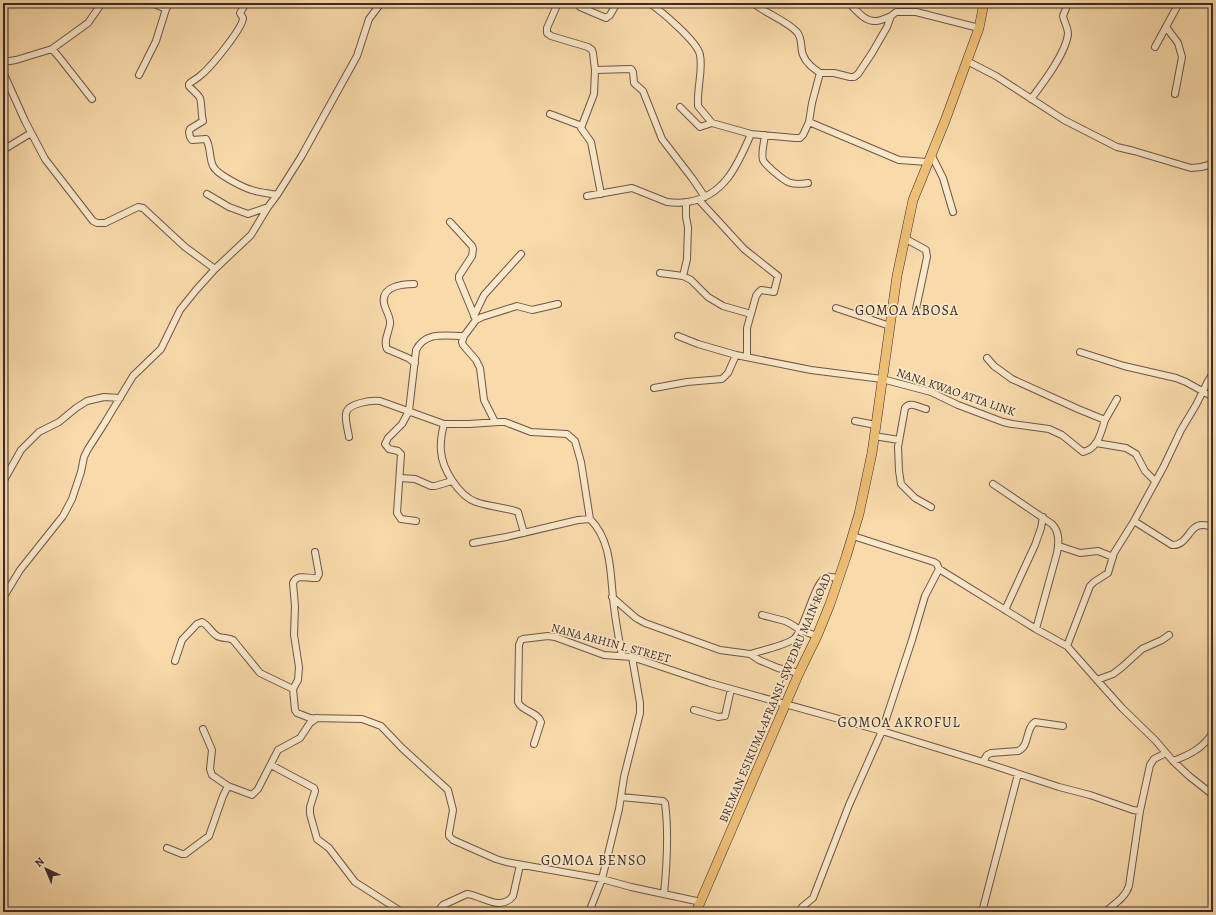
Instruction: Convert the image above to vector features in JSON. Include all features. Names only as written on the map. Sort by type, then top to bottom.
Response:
[{"type":"main road","name":"BREMAN ESIKUMA-AFRANSI-SWEDRU MAIN ROAD","points":[[696,912],[785,704],[817,636],[839,579],[853,536],[863,497],[876,425],[897,276],[913,200],[979,28],[984,3]]},
{"type":"street","points":[[3,62],[16,60],[52,49],[88,23],[102,3]]},
{"type":"street","points":[[152,3],[166,9]]},
{"type":"street","points":[[139,75],[156,41],[166,9],[170,3]]},
{"type":"street","points":[[246,3],[240,13],[243,21],[233,37],[201,76],[189,84],[189,86],[200,97],[203,121],[190,129],[189,132],[192,140],[206,139],[209,143],[213,166],[217,172],[251,190],[277,195]]},
{"type":"street","points":[[3,598],[20,570],[68,509],[86,453],[133,376],[161,350],[180,310],[215,269],[251,235],[277,195],[312,139],[357,56],[369,19],[382,3]]},
{"type":"street","points":[[558,3],[547,28],[547,33],[551,36],[590,48],[593,53],[594,98],[582,126],[582,130],[591,142],[601,194]]},
{"type":"street","points":[[576,3],[580,7],[606,18],[610,15],[617,3]]},
{"type":"street","points":[[649,3],[667,17],[697,47],[701,56],[698,104],[712,123]]},
{"type":"street","points":[[753,3],[796,31],[800,36],[802,54],[804,58],[820,73],[834,73],[850,77],[854,77],[858,74],[887,27],[891,16]]},
{"type":"street","points":[[849,3],[871,21],[876,21],[891,16],[896,12],[916,12],[979,28]]},
{"type":"street","points":[[1031,99],[1047,77],[1063,50],[1066,41],[1067,28],[1063,16],[1068,3]]},
{"type":"street","points":[[1155,47],[1179,3]]},
{"type":"street","points":[[1166,27],[1178,43],[1182,57],[1175,94]]},
{"type":"street","points":[[52,49],[92,99]]},
{"type":"street","points":[[967,61],[996,76],[1064,120],[1117,147],[1191,168],[1213,164]]},
{"type":"street","points":[[594,70],[631,69],[634,82],[643,91],[662,139],[689,174],[702,199],[744,249],[778,276],[774,292],[762,290],[758,293],[747,328],[747,357]]},
{"type":"street","points":[[3,72],[31,133],[45,159],[93,221],[97,224],[104,222],[140,207],[185,247],[215,269]]},
{"type":"street","points":[[680,107],[700,127],[712,123],[751,134],[800,138],[809,122],[812,103],[820,73]]},
{"type":"street","points":[[550,114],[582,126]]},
{"type":"street","points":[[809,122],[900,160],[929,158],[943,178],[953,212]]},
{"type":"street","points":[[3,150],[31,133]]},
{"type":"street","points":[[587,196],[632,188],[672,203],[702,199],[717,189],[734,169],[751,134]]},
{"type":"street","points":[[765,135],[763,154],[764,161],[768,166],[785,182],[798,184],[808,183]]},
{"type":"street","points":[[207,194],[248,214],[268,207]]},
{"type":"street","points":[[683,276],[687,259],[688,227],[686,218],[686,202]]},
{"type":"street","points":[[450,222],[473,249],[472,256],[460,272],[459,279],[475,318]]},
{"type":"street","points":[[906,239],[926,250],[927,257],[916,309]]},
{"type":"street","points":[[495,422],[484,400],[480,368],[476,360],[462,345],[462,342],[475,318],[484,295],[521,254]]},
{"type":"street","points":[[660,273],[683,276],[691,280],[708,297],[726,308],[751,314]]},
{"type":"street","points":[[414,284],[397,285],[386,295],[384,303],[390,320],[386,343],[387,349],[408,358],[415,363]]},
{"type":"street","points":[[475,318],[517,306],[532,310],[558,304]]},
{"type":"street","points":[[836,308],[890,326]]},
{"type":"street","points":[[416,521],[401,519],[397,514],[401,454],[398,451],[389,449],[385,444],[388,438],[402,424],[409,411],[416,350],[419,344],[428,337],[433,336],[464,336]]},
{"type":"street","name":"NANA KWAO ATTA LINK","points":[[678,336],[698,344],[736,355],[811,370],[882,379],[940,396],[1003,422],[1049,429],[1062,435],[1081,451],[1087,451],[1096,443]]},
{"type":"street","points":[[1080,352],[1124,366],[1176,378],[1213,397]]},
{"type":"street","points":[[654,388],[687,382],[722,379],[728,373],[736,355]]},
{"type":"street","points":[[987,358],[994,366],[1012,379],[1078,410],[1105,420]]},
{"type":"street","points":[[1067,646],[1090,586],[1108,573],[1116,549],[1134,521],[1181,430],[1213,373]]},
{"type":"street","points":[[3,482],[21,450],[39,432],[59,422],[87,401],[104,397],[120,398]]},
{"type":"street","points":[[1117,399],[1105,420],[1096,443],[1126,448],[1136,454],[1145,471],[1155,481]]},
{"type":"street","points":[[349,437],[346,414],[348,410],[351,406],[356,404],[376,400],[444,424],[504,422],[530,432],[567,434],[571,436],[575,441],[581,462],[590,519],[594,523],[607,546],[612,597],[622,656]]},
{"type":"street","points":[[926,409],[911,404],[906,406],[898,447],[899,468],[901,484],[915,498],[931,507]]},
{"type":"street","points":[[854,421],[876,425]]},
{"type":"street","points":[[444,424],[441,454],[448,475],[452,481],[467,497],[476,502],[518,512],[524,533]]},
{"type":"street","points":[[874,436],[899,440]]},
{"type":"street","points":[[400,478],[415,479],[431,486],[452,481]]},
{"type":"street","points":[[993,484],[1043,517],[1056,528],[1059,546],[1036,629]]},
{"type":"street","points":[[1005,610],[1035,545],[1043,517]]},
{"type":"street","points":[[473,543],[578,520],[590,519]]},
{"type":"street","points":[[1134,521],[1172,545],[1178,545],[1182,542],[1197,526],[1204,525],[1213,527]]},
{"type":"street","points":[[853,536],[930,560],[937,564],[939,569],[1036,629],[1067,646],[1122,708],[1155,740],[1173,761],[1213,795]]},
{"type":"street","points":[[1059,546],[1080,553],[1098,551],[1113,557]]},
{"type":"street","points":[[315,552],[319,574],[317,578],[298,577],[292,583],[295,606],[294,634],[299,666],[298,680],[294,689],[294,706],[296,712],[304,716],[317,718],[362,719],[381,726],[449,792],[452,807],[449,833],[451,838],[496,859],[520,865],[602,879],[631,887],[701,902]]},
{"type":"street","points":[[801,912],[802,907],[813,898],[846,812],[882,731],[914,634],[924,596],[939,569]]},
{"type":"street","points":[[612,597],[636,618],[645,623],[720,650],[750,654],[780,645],[797,636],[824,578],[828,576],[839,579]]},
{"type":"street","points":[[762,615],[785,621],[800,630],[817,636]]},
{"type":"street","points":[[175,661],[182,640],[197,624],[202,622],[206,624],[217,636],[230,638],[233,640],[260,673],[294,689]]},
{"type":"street","points":[[1097,680],[1113,674],[1142,649],[1162,640],[1169,635]]},
{"type":"street","name":"NANA ARHIN I. STREET","points":[[534,744],[541,722],[540,719],[520,706],[518,702],[519,645],[521,640],[551,636],[604,655],[632,657],[731,689],[882,731],[1059,787],[1090,795],[1123,807],[1140,811]]},
{"type":"street","points":[[750,654],[759,660],[778,668],[799,673]]},
{"type":"street","points":[[588,912],[602,879],[641,707],[632,657]]},
{"type":"street","points":[[694,710],[718,717],[725,716],[731,689]]},
{"type":"street","points":[[1213,697],[1213,704]]},
{"type":"street","points":[[203,729],[212,750],[210,768],[212,775],[228,786],[252,795],[258,789],[278,750],[300,738],[310,723],[317,718]]},
{"type":"street","points":[[983,762],[987,754],[1018,751],[1021,749],[1024,746],[1032,723],[1035,722],[1063,726]]},
{"type":"street","points":[[1173,761],[1195,751],[1213,732]]},
{"type":"street","points":[[1105,912],[1127,892],[1140,811],[1150,765],[1154,759],[1166,753]]},
{"type":"street","points":[[271,765],[314,788],[315,791],[310,807],[310,814],[317,839],[329,848],[355,882],[402,912]]},
{"type":"street","points":[[982,912],[1018,774]]},
{"type":"street","points":[[167,848],[185,854],[206,839],[211,832],[221,801],[228,786]]},
{"type":"street","points":[[621,797],[663,801],[665,803],[667,847],[664,894]]},
{"type":"street","points":[[437,912],[443,905],[468,894],[497,904],[511,899],[520,865]]},
{"type":"district","name":"GOMOA ABOSA","points":[[907,310]]},
{"type":"district","name":"GOMOA AKROFUL","points":[[899,722]]},
{"type":"district","name":"GOMOA BENSO","points":[[594,860]]}]
